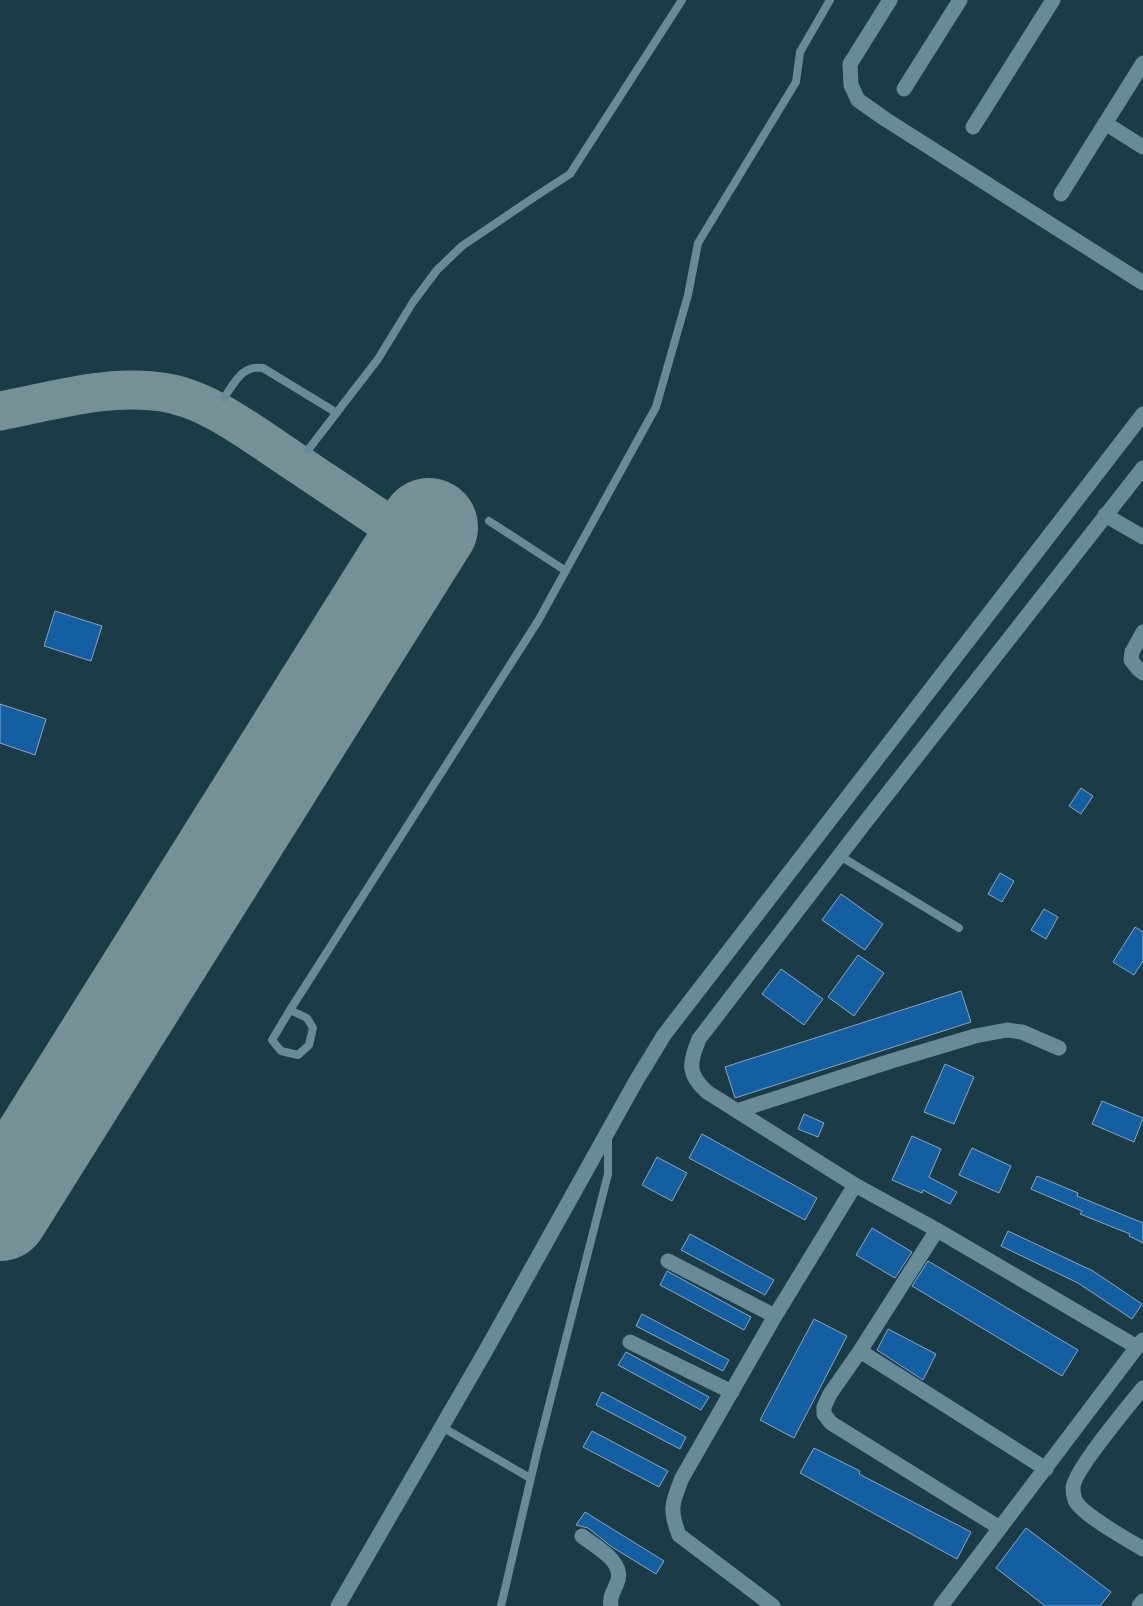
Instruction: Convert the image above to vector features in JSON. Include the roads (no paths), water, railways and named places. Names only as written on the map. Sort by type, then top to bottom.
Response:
[{"type":"street","points":[[890,0],[850,64],[850,85],[858,100],[1143,283]]},
{"type":"street","points":[[904,89],[960,0]]},
{"type":"street","points":[[974,126],[1053,0]]},
{"type":"street","points":[[1061,194],[1143,63]]},
{"type":"street","points":[[1105,123],[1143,148]]},
{"type":"street","points":[[338,1606],[442,1427],[664,1035],[1143,414]]},
{"type":"street","points":[[942,1606],[1140,1343],[854,1185],[706,1092],[696,1081],[692,1070],[693,1053],[699,1039],[1143,468]]},
{"type":"street","points":[[1105,515],[1143,537]]},
{"type":"street","points":[[1143,632],[1132,652],[1131,660],[1138,670],[1143,673]]},
{"type":"street","points":[[737,1111],[975,1036],[1007,1030],[1022,1032],[1059,1048]]},
{"type":"street","points":[[772,1606],[679,1535],[672,1518],[673,1502],[682,1478],[775,1316],[854,1185]]},
{"type":"street","points":[[937,1230],[860,1351],[830,1394],[824,1407],[824,1414],[831,1423],[1000,1528]]},
{"type":"street","points":[[668,1261],[775,1316]]},
{"type":"street","points":[[630,1342],[732,1392]]},
{"type":"street","points":[[860,1351],[1046,1469]]},
{"type":"street","points":[[1143,1388],[1097,1447],[1077,1477],[1073,1488],[1075,1501],[1085,1512],[1143,1549]]},
{"type":"street","points":[[582,1536],[614,1561],[618,1568],[620,1575],[610,1598],[611,1606]]},
{"type":"street","points":[[1139,1606],[1143,1601]]},
{"type":"lane","points":[[308,450],[378,360],[413,302],[437,270],[462,246],[570,174],[682,0]]},
{"type":"lane","points":[[290,1010],[307,1018],[313,1028],[309,1045],[298,1055],[281,1051],[272,1040],[290,1010],[532,630],[656,407],[688,295],[698,243],[796,82],[800,52],[830,0]]},
{"type":"lane","points":[[224,398],[242,374],[253,366],[264,368],[337,413]]},
{"type":"lane","points":[[489,521],[566,571]]},
{"type":"lane","points":[[840,856],[959,928]]},
{"type":"lane","points":[[501,1606],[530,1478],[608,1174],[608,1131]]},
{"type":"lane","points":[[442,1427],[530,1478]]}]
